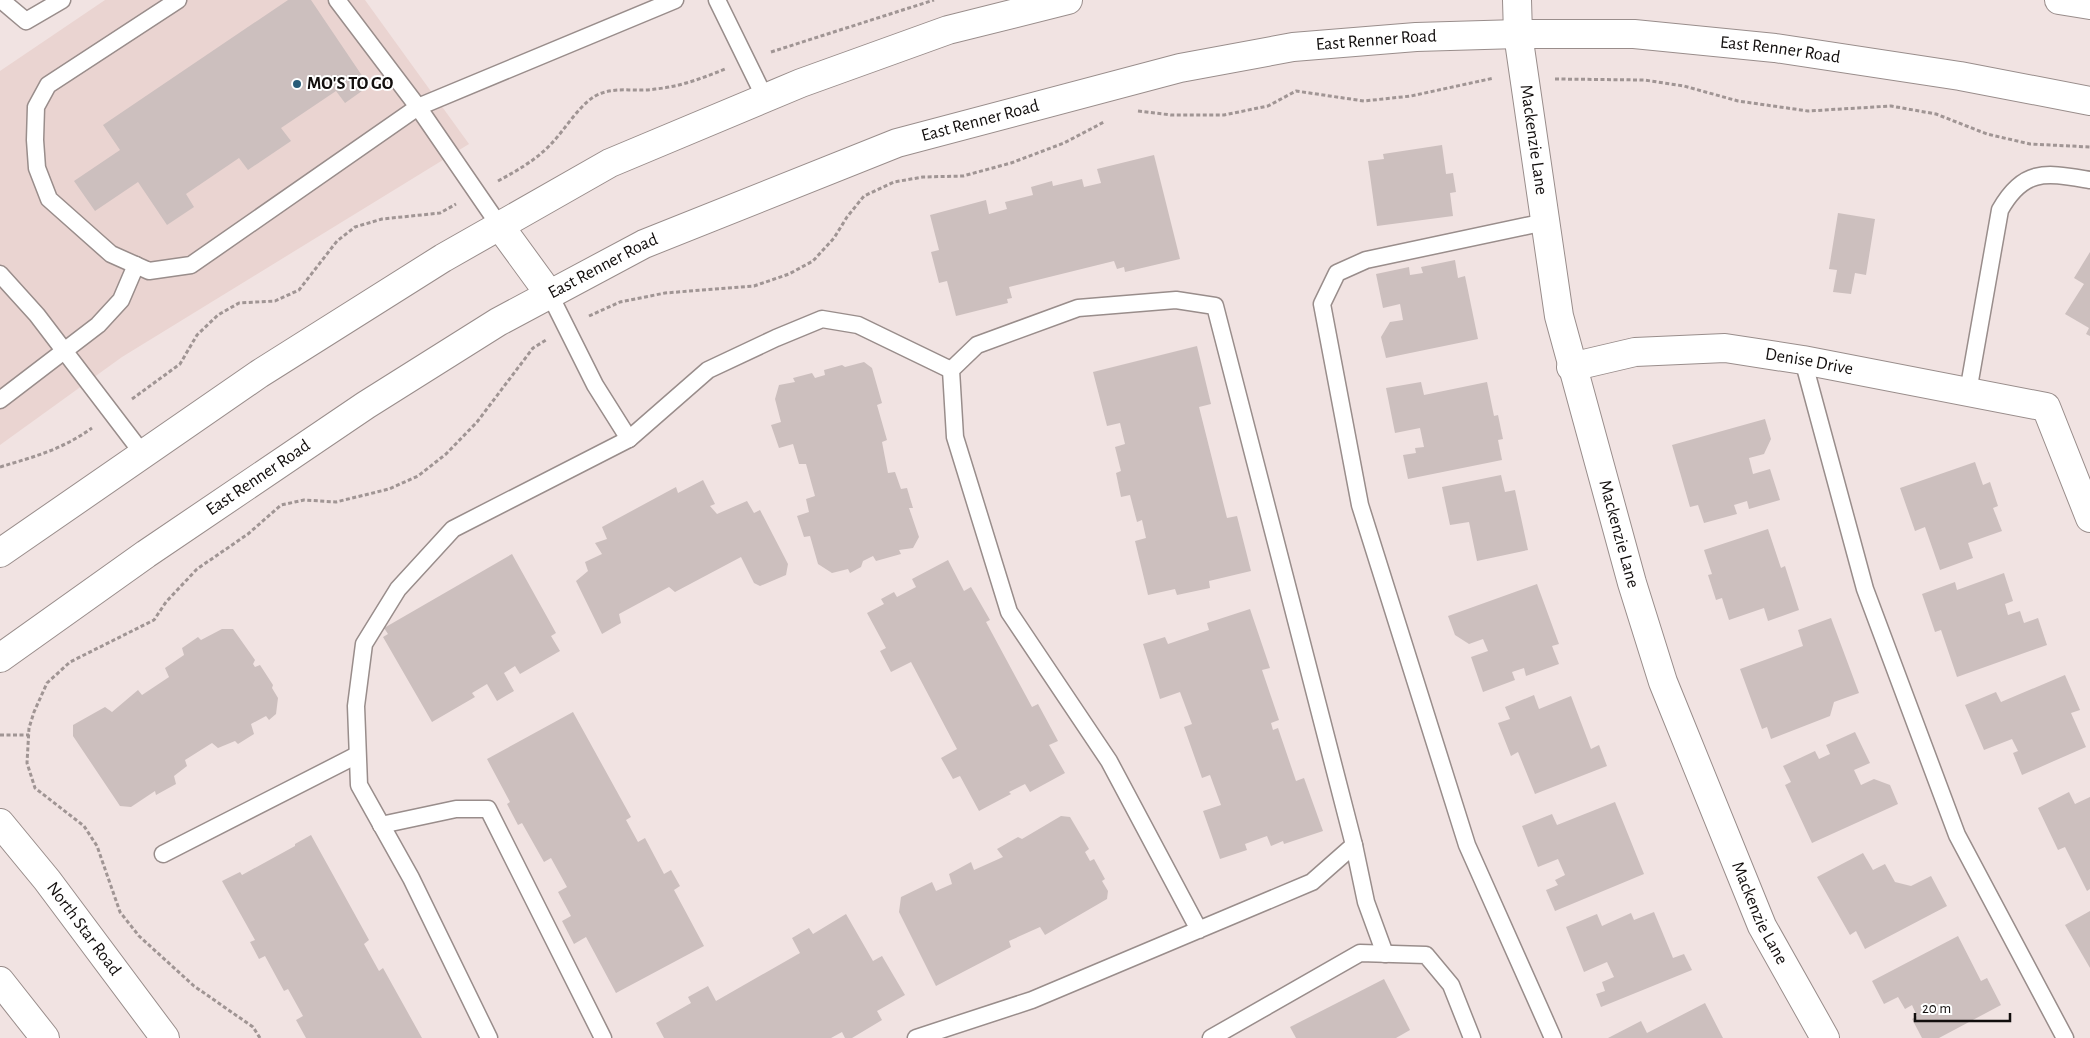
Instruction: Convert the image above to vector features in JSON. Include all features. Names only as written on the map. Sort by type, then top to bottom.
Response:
[{"type":"main road","points":[[0,553],[258,374],[443,258],[610,163],[801,83],[948,30],[1068,0]]},
{"type":"main road","name":"Mackenzie Lane","points":[[1517,0],[1518,34],[1558,316],[1629,573],[1663,682],[1762,926],[1825,1038]]},
{"type":"main road","points":[[2059,0],[2090,5]]},
{"type":"main road","name":"East Renner Road","points":[[0,658],[146,554],[341,422],[498,322],[550,296],[644,244],[897,143],[1180,68],[1293,47],[1416,37],[1518,34],[1634,34],[1775,48],[1960,76],[2090,101]]},
{"type":"main road","points":[[499,225],[550,296]]},
{"type":"main road","name":"Denise Drive","points":[[1571,367],[1635,352],[1724,348],[1803,360],[2046,408],[2090,518]]},
{"type":"main road","name":"North Star Road","points":[[0,823],[47,880],[165,1038]]},
{"type":"main road","points":[[0,981],[44,1038]]},
{"type":"lane","points":[[1,0],[26,21],[62,0]]},
{"type":"lane","points":[[178,0],[48,85],[36,108],[37,168],[49,199],[111,254],[150,271],[191,265],[418,108],[675,0]]},
{"type":"lane","points":[[337,0],[418,108],[499,225]]},
{"type":"lane","points":[[717,0],[765,98]]},
{"type":"lane","points":[[1968,392],[2000,210],[2008,196],[2021,183],[2049,174],[2090,180]]},
{"type":"lane","points":[[1545,222],[1366,260],[1337,273],[1322,304],[1360,505],[1446,779],[1467,845],[1553,1038]]},
{"type":"lane","points":[[0,400],[98,325],[120,300],[136,265]]},
{"type":"lane","points":[[0,274],[37,315],[143,454]]},
{"type":"lane","points":[[550,296],[595,385],[629,439]]},
{"type":"lane","points":[[1199,930],[1109,761],[1009,612],[955,437],[952,370],[977,345],[1078,308],[1176,300],[1215,306],[1354,845],[1366,902],[1385,954]]},
{"type":"lane","points":[[489,1038],[411,878],[359,785],[356,706],[364,644],[398,589],[454,529],[629,439],[708,370],[822,319],[858,325],[952,370]]},
{"type":"lane","points":[[1803,360],[1865,589],[1957,835],[2065,1038]]},
{"type":"lane","points":[[163,854],[357,755]]},
{"type":"lane","points":[[381,825],[456,809],[488,809],[603,1038]]},
{"type":"lane","points":[[916,1038],[947,1033],[1032,1000],[1312,882],[1354,845]]},
{"type":"lane","points":[[1211,1038],[1360,952],[1426,955],[1451,985],[1472,1038]]},
{"type":"path","points":[[0,467],[52,452],[76,439],[112,414],[180,364],[197,334],[218,315],[239,303],[274,301],[300,290],[337,241],[355,227],[382,219],[440,212],[533,161],[552,143],[585,104],[601,93],[625,90],[656,90],[706,77],[746,60],[934,0]]},
{"type":"path","points":[[0,735],[29,735]]},
{"type":"shaded area","points":[[105,0],[365,0],[469,144],[122,357],[0,445],[0,71]]},
{"type":"building","points":[[288,0],[311,0],[369,86],[345,103],[336,91],[281,128],[291,141],[248,170],[239,158],[186,194],[194,207],[167,225],[138,182],[95,211],[74,181],[120,150],[103,125]]},
{"type":"building","points":[[1442,145],[1446,174],[1453,173],[1456,192],[1450,193],[1453,216],[1377,226],[1368,161],[1384,159],[1383,154]]},
{"type":"building","points":[[1154,155],[1180,259],[1125,272],[1124,267],[1117,269],[1114,261],[1009,287],[1012,298],[1007,299],[1008,303],[956,316],[947,281],[939,283],[931,252],[939,250],[930,215],[986,200],[989,214],[1007,209],[1005,202],[1033,195],[1031,187],[1052,181],[1053,186],[1082,179],[1084,187],[1101,183],[1097,169]]},
{"type":"building","points":[[1838,213],[1875,219],[1866,275],[1855,273],[1851,294],[1833,292],[1837,270],[1829,269]]},
{"type":"building","points":[[2090,252],[2090,336],[2086,334],[2089,328],[2065,314],[2084,284],[2074,278]]},
{"type":"building","points":[[1455,260],[1458,278],[1465,276],[1478,339],[1386,358],[1381,337],[1390,322],[1403,320],[1400,304],[1383,308],[1376,274],[1409,267],[1410,275],[1423,273],[1421,267]]},
{"type":"building","points":[[1197,346],[1211,404],[1199,407],[1227,518],[1237,516],[1251,571],[1209,581],[1210,588],[1177,595],[1175,589],[1148,595],[1135,541],[1146,538],[1142,520],[1137,522],[1130,495],[1121,497],[1116,473],[1121,471],[1115,447],[1125,444],[1120,423],[1107,426],[1093,372]]},
{"type":"building","points":[[864,362],[872,368],[882,403],[877,405],[887,440],[882,442],[888,473],[895,472],[901,489],[907,488],[913,508],[909,508],[919,537],[913,548],[899,550],[901,554],[876,561],[873,556],[863,561],[861,567],[850,573],[848,569],[832,573],[818,564],[810,536],[804,537],[797,516],[809,512],[806,499],[815,496],[806,464],[799,464],[793,444],[779,448],[771,425],[781,422],[775,399],[779,385],[795,382],[793,378],[812,373],[815,378],[825,375],[824,370]]},
{"type":"building","points":[[1421,382],[1424,395],[1487,382],[1494,416],[1498,415],[1503,439],[1498,440],[1502,460],[1408,479],[1403,455],[1416,453],[1415,448],[1424,447],[1420,428],[1395,433],[1386,388]]},
{"type":"building","points":[[1765,419],[1771,439],[1764,454],[1749,458],[1753,474],[1770,469],[1780,500],[1749,509],[1747,501],[1734,505],[1737,514],[1704,523],[1698,505],[1690,507],[1672,445]]},
{"type":"building","points":[[1975,462],[1983,485],[1990,482],[1998,506],[1993,508],[2002,531],[1968,543],[1973,558],[1940,570],[1925,527],[1915,531],[1900,488]]},
{"type":"building","points":[[1501,475],[1505,492],[1515,490],[1528,550],[1477,561],[1469,522],[1450,525],[1442,487]]},
{"type":"building","points":[[703,480],[715,504],[710,506],[717,514],[747,501],[754,513],[760,510],[788,564],[786,575],[760,586],[754,583],[741,557],[675,592],[669,587],[619,614],[621,623],[602,634],[576,581],[588,571],[585,562],[602,554],[595,543],[607,539],[602,527],[676,487],[678,493]]},
{"type":"building","points":[[1768,529],[1781,568],[1785,566],[1799,610],[1768,621],[1764,608],[1729,620],[1722,598],[1716,600],[1708,575],[1712,574],[1704,550]]},
{"type":"building","points":[[512,554],[556,633],[551,636],[560,651],[520,674],[515,666],[504,673],[514,691],[497,701],[487,684],[472,693],[475,697],[432,722],[383,637],[388,634],[384,628]]},
{"type":"building","points":[[948,560],[964,591],[971,587],[990,620],[986,622],[1032,707],[1038,704],[1058,741],[1049,745],[1065,773],[1030,792],[1025,784],[1009,792],[1011,794],[979,811],[960,776],[953,779],[941,758],[957,749],[911,662],[891,672],[880,651],[886,648],[867,613],[884,604],[881,599],[894,592],[897,597],[916,587],[912,579]]},
{"type":"building","points":[[2004,573],[2013,601],[2005,604],[2008,615],[2020,611],[2024,623],[2038,618],[2047,645],[1957,677],[1941,630],[1935,632],[1922,594],[1955,582],[1957,590]]},
{"type":"building","points":[[1537,584],[1559,644],[1552,646],[1559,664],[1526,676],[1524,668],[1512,672],[1515,680],[1483,692],[1471,657],[1488,651],[1483,639],[1469,644],[1455,635],[1448,616]]},
{"type":"building","points":[[1250,609],[1270,668],[1262,670],[1279,720],[1271,723],[1273,730],[1278,728],[1296,781],[1304,778],[1323,831],[1284,844],[1283,841],[1271,846],[1267,836],[1245,844],[1247,850],[1220,859],[1203,811],[1221,805],[1210,775],[1202,778],[1184,727],[1192,724],[1180,692],[1160,699],[1143,644],[1165,637],[1168,644],[1209,630],[1207,623]]},
{"type":"building","points":[[1831,618],[1859,693],[1834,702],[1830,716],[1771,739],[1767,727],[1762,729],[1740,669],[1803,646],[1798,630]]},
{"type":"building","points":[[222,629],[233,629],[255,660],[253,664],[255,667],[260,665],[273,685],[272,688],[278,698],[276,714],[269,720],[266,716],[251,724],[254,734],[238,744],[235,741],[218,748],[212,743],[185,760],[187,766],[174,776],[176,784],[156,795],[155,791],[131,807],[120,806],[73,736],[73,725],[105,707],[112,712],[138,690],[142,695],[169,677],[165,668],[184,655],[182,648],[198,637],[201,640]]},
{"type":"building","points":[[2065,675],[2080,710],[2071,713],[2086,747],[2022,775],[2013,753],[2018,751],[2012,739],[1984,750],[1965,705],[1996,692],[2001,702]]},
{"type":"building","points":[[1534,695],[1539,709],[1571,696],[1591,749],[1599,745],[1607,766],[1535,794],[1518,752],[1511,756],[1498,723],[1510,719],[1505,707]]},
{"type":"building","points":[[573,712],[631,817],[626,820],[638,842],[645,838],[664,874],[671,870],[680,886],[674,890],[704,946],[616,993],[586,937],[574,944],[562,921],[571,916],[558,892],[567,887],[551,858],[544,862],[522,823],[518,825],[507,804],[510,802],[487,759]]},
{"type":"building","points":[[1855,732],[1870,763],[1854,770],[1861,785],[1874,779],[1890,785],[1898,804],[1812,843],[1785,785],[1791,782],[1783,766],[1815,751],[1819,759],[1830,754],[1826,745]]},
{"type":"building","points":[[2069,792],[2075,804],[2090,797],[2090,889],[2087,891],[2065,847],[2058,850],[2038,808]]},
{"type":"building","points":[[1615,802],[1644,874],[1555,911],[1546,890],[1558,885],[1555,880],[1565,875],[1558,859],[1538,867],[1522,826],[1552,814],[1557,825]]},
{"type":"building","points":[[1061,816],[1070,817],[1089,849],[1085,852],[1090,861],[1094,859],[1105,879],[1102,881],[1108,891],[1107,899],[1045,935],[1040,927],[1009,941],[1011,947],[936,986],[899,912],[901,897],[932,882],[936,891],[952,884],[949,874],[971,862],[974,870],[1003,857],[997,849],[1018,837],[1022,839]]},
{"type":"building","points":[[311,835],[369,940],[364,944],[379,971],[383,968],[422,1038],[306,1038],[296,1020],[303,1016],[288,989],[284,991],[265,956],[259,959],[250,942],[255,940],[222,881],[240,872],[242,875]]},
{"type":"building","points":[[1863,853],[1873,870],[1885,864],[1895,882],[1911,886],[1931,876],[1947,906],[1865,949],[1856,931],[1850,935],[1817,877]]},
{"type":"building","points":[[2090,911],[2090,968],[2065,925]]},
{"type":"building","points":[[1654,912],[1673,958],[1684,954],[1692,970],[1601,1007],[1596,994],[1605,991],[1602,982],[1614,977],[1607,962],[1584,972],[1566,927],[1597,914],[1602,926],[1631,913],[1634,920]]},
{"type":"building","points":[[846,914],[873,961],[882,956],[905,995],[877,1011],[882,1020],[852,1038],[845,1038],[842,1032],[831,1038],[664,1038],[656,1023],[691,1003],[688,997],[708,986],[716,1001],[800,953],[792,938],[809,928],[813,934]]},
{"type":"building","points":[[1958,936],[1981,981],[1987,978],[2001,1005],[1939,1038],[1922,1038],[1912,1019],[1917,1016],[1912,1005],[1905,1009],[1898,997],[1884,1004],[1872,981]]},
{"type":"building","points":[[1384,979],[1410,1030],[1396,1038],[1296,1038],[1290,1027]]},
{"type":"building","points":[[1705,1003],[1723,1038],[1608,1038],[1641,1021],[1647,1033]]},
{"type":"place","name":"MO'S TO GO","points":[[297,84]]}]
